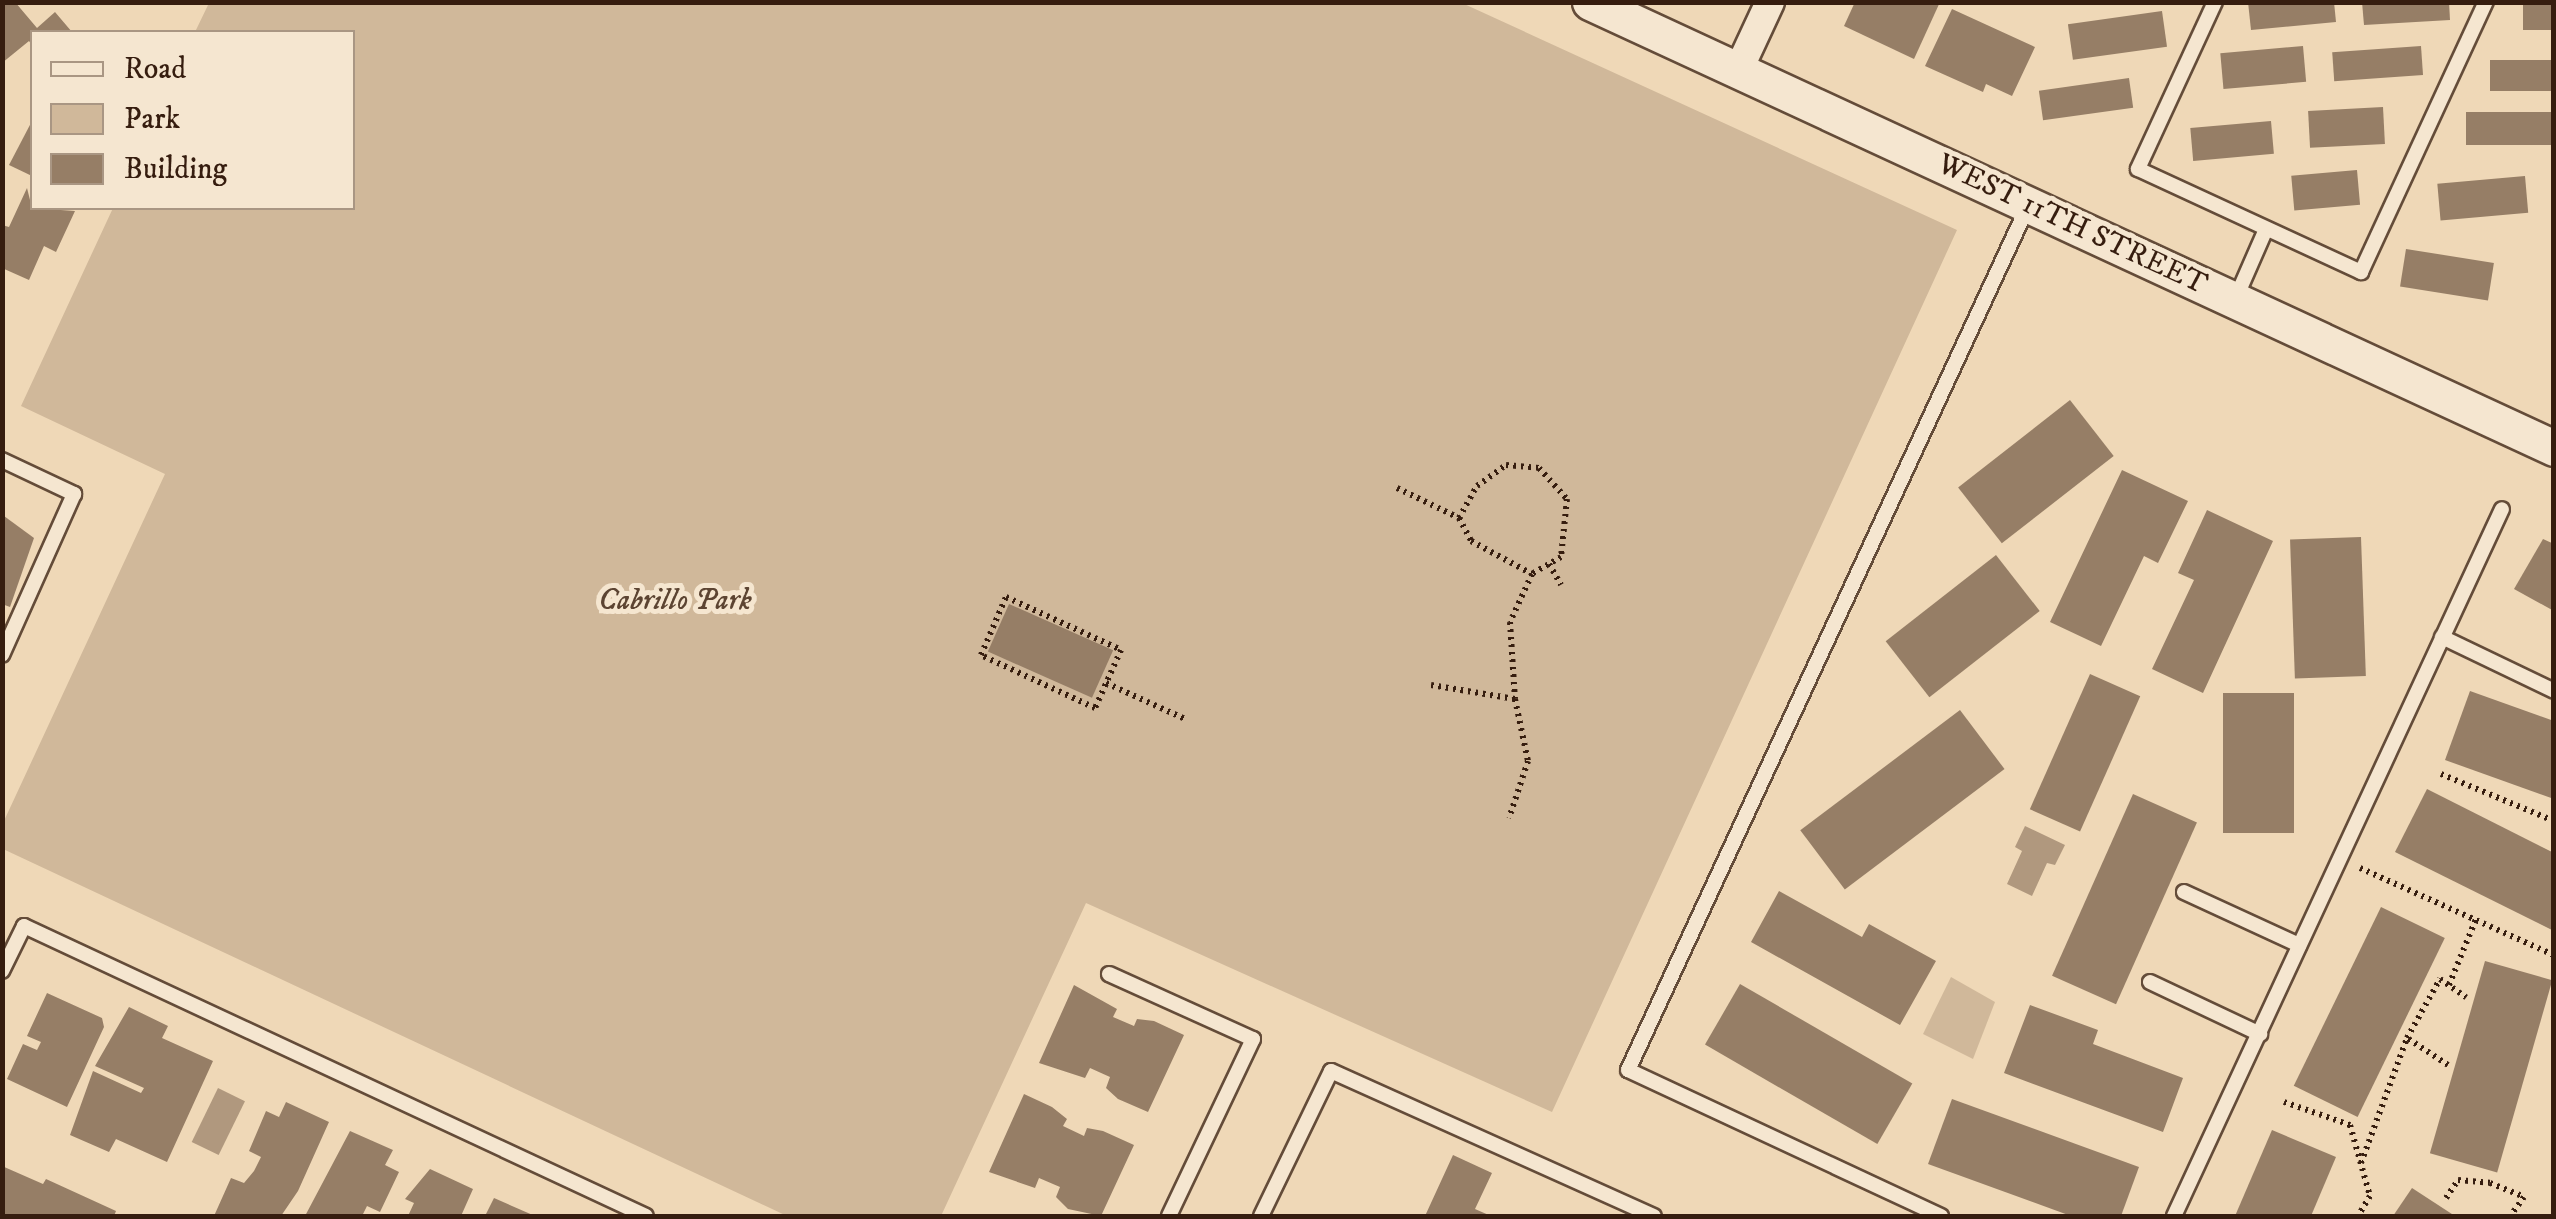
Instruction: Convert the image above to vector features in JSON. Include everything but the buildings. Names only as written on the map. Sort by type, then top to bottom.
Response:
[{"type":"street","name":"WEST 11TH STREET","points":[[1590,2],[2554,448]]},
{"type":"street","points":[[1738,71],[1770,2]]},
{"type":"lane","points":[[2214,2],[2138,169],[2362,272],[2486,2]]},
{"type":"lane","points":[[1941,1216],[1628,1070],[2028,206]]},
{"type":"lane","points":[[2234,300],[2266,229]]},
{"type":"lane","points":[[2,460],[74,494],[2,655]]},
{"type":"lane","points":[[2174,1216],[2502,510]]},
{"type":"lane","points":[[2442,637],[2554,691]]},
{"type":"lane","points":[[2184,892],[2299,945]]},
{"type":"lane","points":[[2,971],[24,926],[646,1216]]},
{"type":"lane","points":[[1108,974],[1253,1038],[1169,1216]]},
{"type":"lane","points":[[2150,982],[2260,1034]]},
{"type":"lane","points":[[1261,1216],[1332,1071],[1654,1216]]},
{"type":"path","points":[[1458,518],[1489,473],[1506,465],[1539,468],[1567,498],[1561,557],[1532,574],[1510,622],[1514,699],[1528,761],[1509,818]]},
{"type":"path","points":[[1397,488],[1458,518],[1471,541],[1532,574]]},
{"type":"path","points":[[1549,564],[1561,584]]},
{"type":"path","points":[[1006,597],[1121,650],[1106,683],[1095,708],[981,655],[1006,597]]},
{"type":"path","points":[[1106,683],[1185,719]]},
{"type":"path","points":[[1431,685],[1514,699]]},
{"type":"path","points":[[2441,774],[2554,821]]},
{"type":"path","points":[[2360,868],[2554,955]]},
{"type":"path","points":[[2449,985],[2476,919]]},
{"type":"path","points":[[2360,1163],[2407,1038],[2440,979],[2466,997]]},
{"type":"path","points":[[2407,1038],[2448,1064]]},
{"type":"path","points":[[2284,1102],[2350,1125],[2370,1196],[2358,1216]]},
{"type":"path","points":[[2446,1198],[2458,1180],[2490,1183],[2524,1198],[2510,1216]]},
{"type":"green space","name":"Cabrillo Park","points":[[209,3],[1462,3],[1957,230],[1552,1112],[1086,903],[941,1216],[787,1216],[3,849],[3,823],[165,474],[21,406],[112,210],[355,210],[355,30],[196,30]]},
{"type":"green space","points":[[1951,977],[1995,1002],[1973,1059],[1923,1034]]},
{"type":"shaded area","points":[[2025,826],[2065,845],[2055,865],[2047,863],[2032,896],[2007,884],[2022,851],[2015,847]]},
{"type":"shaded area","points":[[218,1088],[245,1101],[219,1155],[192,1142]]}]
